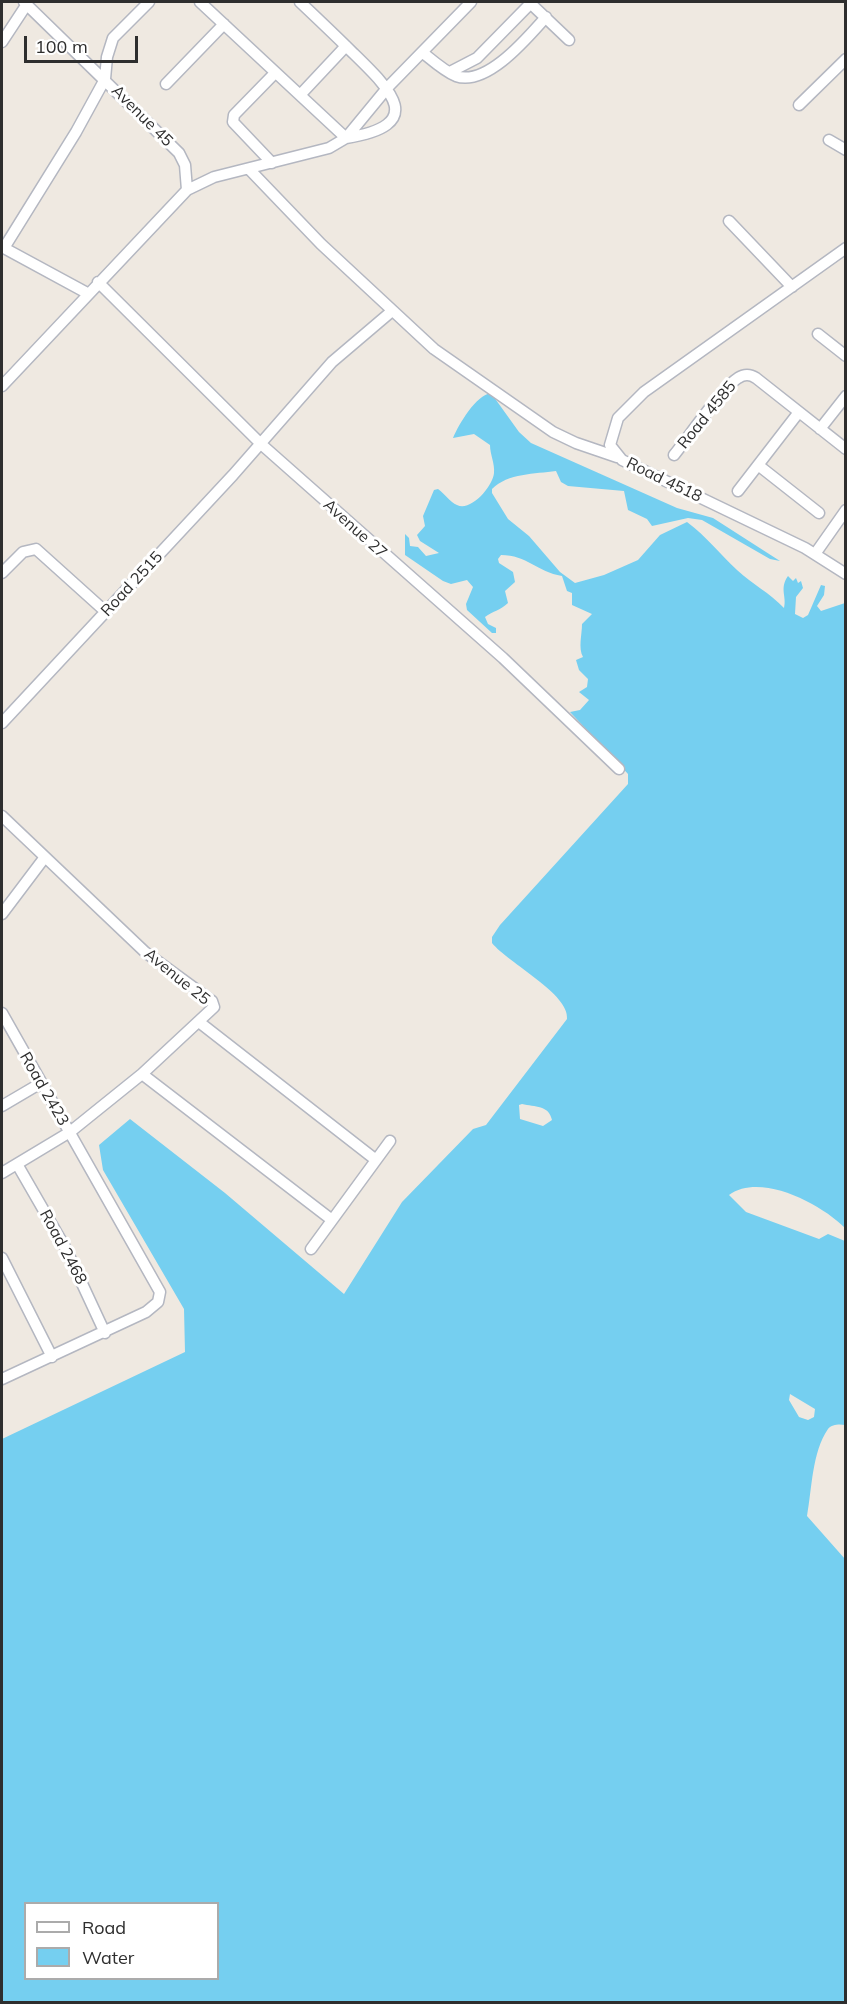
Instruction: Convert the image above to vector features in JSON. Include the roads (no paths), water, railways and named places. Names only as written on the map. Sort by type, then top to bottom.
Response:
[{"type":"street","points":[[87,293],[3,248],[76,132],[105,79],[106,57],[113,38],[149,2]]},
{"type":"street","points":[[200,2],[346,138]]},
{"type":"street","points":[[300,2],[388,87],[395,106],[391,121],[373,134],[346,138]]},
{"type":"street","points":[[2,386],[87,293],[187,190],[207,180],[329,148],[346,138],[388,87],[471,2]]},
{"type":"street","points":[[450,72],[477,58],[530,2],[569,40]]},
{"type":"street","points":[[2,42],[25,3]]},
{"type":"street","name":"Avenue 45","points":[[25,3],[179,153],[185,165],[187,190]]},
{"type":"street","points":[[422,52],[450,72],[465,77],[496,66],[512,53],[546,17]]},
{"type":"street","points":[[166,84],[224,24]]},
{"type":"street","points":[[300,94],[346,46]]},
{"type":"street","points":[[799,105],[846,59]]},
{"type":"street","points":[[272,163],[233,122],[234,116],[275,73]]},
{"type":"street","points":[[829,140],[846,150]]},
{"type":"street","points":[[249,169],[321,244],[434,349],[548,429],[576,443],[617,456]]},
{"type":"street","points":[[729,221],[792,287]]},
{"type":"street","name":"Road 4518","points":[[846,248],[630,403],[612,431],[610,444],[617,456],[815,554],[846,574]]},
{"type":"street","name":"Avenue 27","points":[[98,282],[261,444],[503,658],[619,769]]},
{"type":"street","name":"Road 2515","points":[[2,723],[261,444],[332,362],[392,311]]},
{"type":"street","points":[[818,334],[846,356]]},
{"type":"street","name":"Road 4585","points":[[674,455],[740,376],[756,378],[846,449]]},
{"type":"street","points":[[820,429],[846,396]]},
{"type":"street","points":[[738,490],[800,412]]},
{"type":"street","points":[[758,465],[819,513]]},
{"type":"street","points":[[815,554],[846,510]]},
{"type":"street","points":[[2,573],[23,552],[36,549],[106,612]]},
{"type":"street","name":"Avenue 25","points":[[2,816],[145,952],[212,1001],[212,1010],[142,1074],[70,1132],[2,1173]]},
{"type":"street","points":[[2,914],[45,857]]},
{"type":"street","name":"Road 2423","points":[[2,1014],[7,1034],[41,1083],[160,1292],[153,1307],[105,1333]]},
{"type":"street","points":[[199,1022],[376,1160]]},
{"type":"street","points":[[142,1074],[332,1220]]},
{"type":"street","points":[[2,1106],[41,1083]]},
{"type":"street","points":[[311,1249],[390,1141]]},
{"type":"street","name":"Road 2468","points":[[17,1164],[66,1249],[105,1333]]},
{"type":"street","points":[[2,1258],[52,1357]]},
{"type":"street","points":[[2,1379],[105,1333]]},
{"type":"water","points":[[491,393],[519,432],[531,443],[677,508],[713,518],[780,561],[770,559],[702,520],[688,518],[652,526],[647,519],[628,510],[624,491],[568,486],[561,482],[556,471],[514,477],[498,484],[492,489],[492,493],[508,519],[529,536],[560,572],[575,583],[604,575],[638,560],[660,535],[687,522],[737,570],[784,608],[784,585],[788,576],[793,581],[796,578],[798,583],[801,581],[803,588],[796,597],[795,614],[803,618],[808,615],[821,585],[825,586],[824,595],[817,606],[821,611],[845,603],[845,1228],[821,1209],[790,1194],[773,1189],[757,1187],[742,1189],[729,1195],[746,1212],[819,1239],[828,1234],[845,1241],[845,1425],[832,1426],[823,1438],[813,1471],[807,1516],[845,1559],[845,2002],[2,2002],[2,1439],[185,1352],[184,1309],[103,1170],[99,1145],[130,1119],[225,1193],[344,1294],[402,1202],[473,1129],[486,1125],[567,1019],[565,1009],[559,999],[500,951],[492,943],[492,937],[500,925],[628,784],[628,774],[570,712],[580,710],[589,700],[579,692],[587,687],[588,679],[579,670],[576,660],[583,657],[580,646],[582,624],[592,614],[572,605],[572,593],[567,591],[562,576],[518,558],[501,555],[498,559],[499,563],[513,572],[515,582],[505,591],[508,603],[485,617],[488,624],[496,628],[496,633],[492,633],[467,610],[466,604],[473,587],[467,580],[451,584],[443,581],[405,555],[405,534],[409,538],[410,546],[418,547],[426,556],[439,553],[420,541],[417,535],[425,526],[423,516],[434,490],[438,489],[454,504],[469,505],[486,491],[493,478],[490,445],[474,434],[453,438],[459,425],[480,399]],"holes":[[[519,1105],[545,1109],[552,1120],[543,1126],[520,1119]],[[790,1394],[815,1409],[814,1417],[808,1420],[799,1417],[789,1400]]]}]
